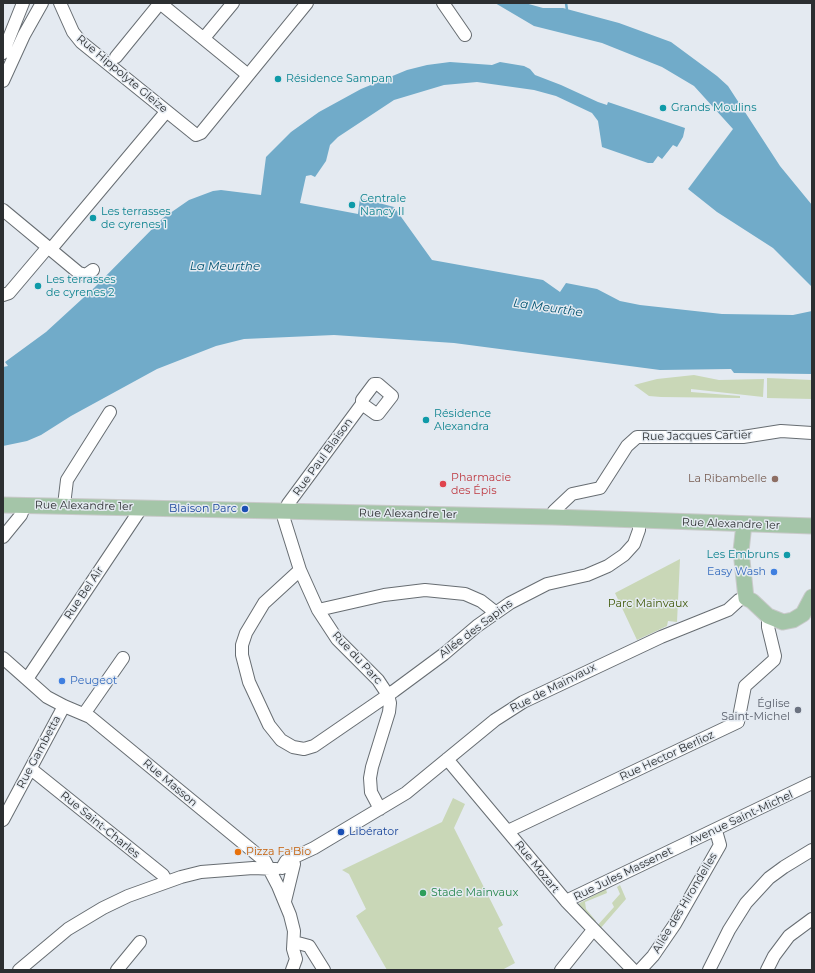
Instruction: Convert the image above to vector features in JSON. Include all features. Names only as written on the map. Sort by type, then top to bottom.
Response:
[{"type":"main road","name":"Rue Alexandre 1er","points":[[3,505],[64,505],[558,517],[812,526]]},
{"type":"main road","points":[[718,523],[741,542]]},
{"type":"main road","points":[[744,524],[741,542],[746,598],[752,600],[768,616],[778,621],[793,620],[799,617],[806,610],[812,597]]},
{"type":"street","points":[[3,53],[23,3]]},
{"type":"street","points":[[3,82],[24,35],[42,3]]},
{"type":"street","name":"Rue Hippolyte Gleize","points":[[60,3],[73,32],[81,42],[166,112],[196,134],[201,133],[248,75]]},
{"type":"street","points":[[116,57],[160,3],[248,75],[307,3]]},
{"type":"street","points":[[204,38],[233,3]]},
{"type":"street","points":[[443,3],[465,35]]},
{"type":"street","points":[[3,295],[9,293],[166,112]]},
{"type":"street","points":[[3,210],[79,273],[86,275],[93,270]]},
{"type":"street","name":"Rue Paul Blaison","points":[[285,511],[362,404]]},
{"type":"street","points":[[64,505],[67,480],[110,412]]},
{"type":"street","name":"Rue Jacques Cartier","points":[[558,517],[554,511],[572,494],[600,488],[627,446],[637,437],[743,437],[781,431],[812,434]]},
{"type":"street","points":[[3,537],[21,515],[26,505]]},
{"type":"street","name":"Rue Bel Air","points":[[27,679],[142,507]]},
{"type":"street","name":"Rue du Parc","points":[[285,511],[286,527],[300,570],[318,610],[337,639],[378,680],[388,695],[390,703],[389,712],[370,778],[371,792],[380,809]]},
{"type":"street","name":"Allée des Sapins","points":[[300,570],[264,603],[246,633],[242,645],[244,664],[253,692],[275,734],[281,740],[293,747],[310,748],[388,695],[495,612],[522,596],[542,587],[588,575],[608,566],[634,544],[639,530],[639,521]]},
{"type":"street","points":[[318,610],[377,596],[425,590],[465,594],[481,601],[495,612]]},
{"type":"street","name":"Rue de Mainvaux","points":[[282,868],[286,861],[314,848],[406,792],[504,713],[529,698],[661,637],[728,610],[739,600],[746,598]]},
{"type":"street","name":"Rue Hector Berlioz","points":[[508,831],[735,724],[740,719],[741,700],[745,686],[774,660],[776,656],[768,627],[768,616]]},
{"type":"street","name":"Rue Masson","points":[[3,658],[47,697],[84,714],[130,749],[265,861],[285,901],[293,929],[296,959],[292,969]]},
{"type":"street","points":[[84,714],[123,658]]},
{"type":"street","name":"Rue Gambetta","points":[[3,820],[64,706]]},
{"type":"street","name":"Rue Mozart","points":[[447,759],[566,902],[633,970]]},
{"type":"street","name":"Rue Saint-Charles","points":[[31,769],[163,875],[167,882]]},
{"type":"street","name":"Avenue Saint-Michel","points":[[681,846],[716,831],[807,786],[812,774]]},
{"type":"street","name":"Allée des Hirondelles","points":[[640,970],[654,956],[675,924],[720,845],[716,831]]},
{"type":"street","name":"Rue Jules Massenet","points":[[566,902],[681,846]]},
{"type":"street","name":"Rue de Mainvaux","points":[[19,970],[59,936],[82,920],[128,896],[190,874],[212,870],[286,869],[314,848]]},
{"type":"street","points":[[709,970],[728,930],[746,903],[769,878],[812,850]]},
{"type":"street","points":[[285,901],[294,864]]},
{"type":"street","points":[[766,970],[774,956],[789,936],[812,919]]},
{"type":"street","points":[[561,970],[593,930]]},
{"type":"street","points":[[117,970],[140,942]]},
{"type":"street","points":[[294,945],[309,946],[324,970]]},
{"type":"green space","points":[[694,375],[719,380],[764,379],[763,397],[691,389],[691,392],[740,396],[740,398],[649,396],[634,385],[657,379]]},
{"type":"green space","points":[[767,378],[812,380],[812,399],[767,398]]},
{"type":"green space","name":"Parc Mainvaux","points":[[680,559],[677,622],[668,621],[667,626],[637,640],[615,593]]},
{"type":"green space","name":"Stade Mainvaux","points":[[453,798],[465,804],[454,828],[503,925],[498,928],[515,963],[502,970],[387,970],[356,916],[366,909],[349,874],[342,870],[442,822]]},
{"type":"green space","points":[[620,885],[626,899],[599,930],[596,927],[614,907],[612,903],[620,894],[617,887]]},
{"type":"green space","points":[[606,889],[607,893],[585,902],[586,909],[596,921],[593,924],[578,904]]},
{"type":"water","points":[[495,3],[525,3],[543,8],[563,8],[619,23],[671,42],[717,76],[728,86],[780,166],[812,205],[812,287],[773,248],[717,212],[688,189],[733,129],[694,86],[662,67],[602,43],[534,26]]},
{"type":"water","name":"La Meurthe","points":[[450,62],[492,65],[500,62],[524,66],[530,69],[535,75],[598,102],[607,105],[608,102],[685,128],[683,137],[677,147],[673,145],[662,159],[658,156],[653,163],[648,163],[602,147],[598,121],[592,113],[556,96],[534,90],[477,82],[444,85],[394,100],[338,137],[330,145],[326,161],[315,177],[311,175],[306,176],[300,203],[358,214],[360,198],[394,207],[432,260],[543,280],[560,292],[566,283],[597,289],[620,301],[640,305],[722,314],[793,315],[812,311],[812,374],[734,373],[731,369],[660,370],[454,343],[334,335],[244,339],[216,346],[157,369],[71,416],[41,435],[27,441],[3,446],[3,367],[8,366],[5,362],[46,332],[94,288],[163,218],[189,200],[213,191],[221,190],[261,195],[266,157],[291,132],[319,112],[361,89],[407,70],[427,65]]},
{"type":"waterway","points":[[566,3],[567,10]]},
{"type":"place","name":"Résidence Sampan","points":[[278,79]]},
{"type":"place","name":"Grands Moulins","points":[[663,108]]},
{"type":"place","name":"Centrale Nancy II","points":[[352,205]]},
{"type":"place","name":"Les terrasses de cyrenes 1","points":[[93,218]]},
{"type":"place","name":"Les terrasses de cyrenes 2","points":[[38,286]]},
{"type":"place","name":"Résidence Alexandra","points":[[426,420]]},
{"type":"place","name":"La Ribambelle","points":[[775,479]]},
{"type":"place","name":"Pharmacie des Épis","points":[[443,484]]},
{"type":"place","name":"Blaison Parc","points":[[245,509]]},
{"type":"place","name":"Les Embruns","points":[[787,555]]},
{"type":"place","name":"Easy Wash","points":[[774,572]]},
{"type":"place","name":"Peugeot","points":[[62,681]]},
{"type":"place","name":"Église Saint-Michel","points":[[798,710]]},
{"type":"place","name":"Libérator","points":[[341,832]]},
{"type":"place","name":"Pizza Fa'Bio","points":[[238,852]]},
{"type":"place","name":"Stade Mainvaux","points":[[423,893]]}]
